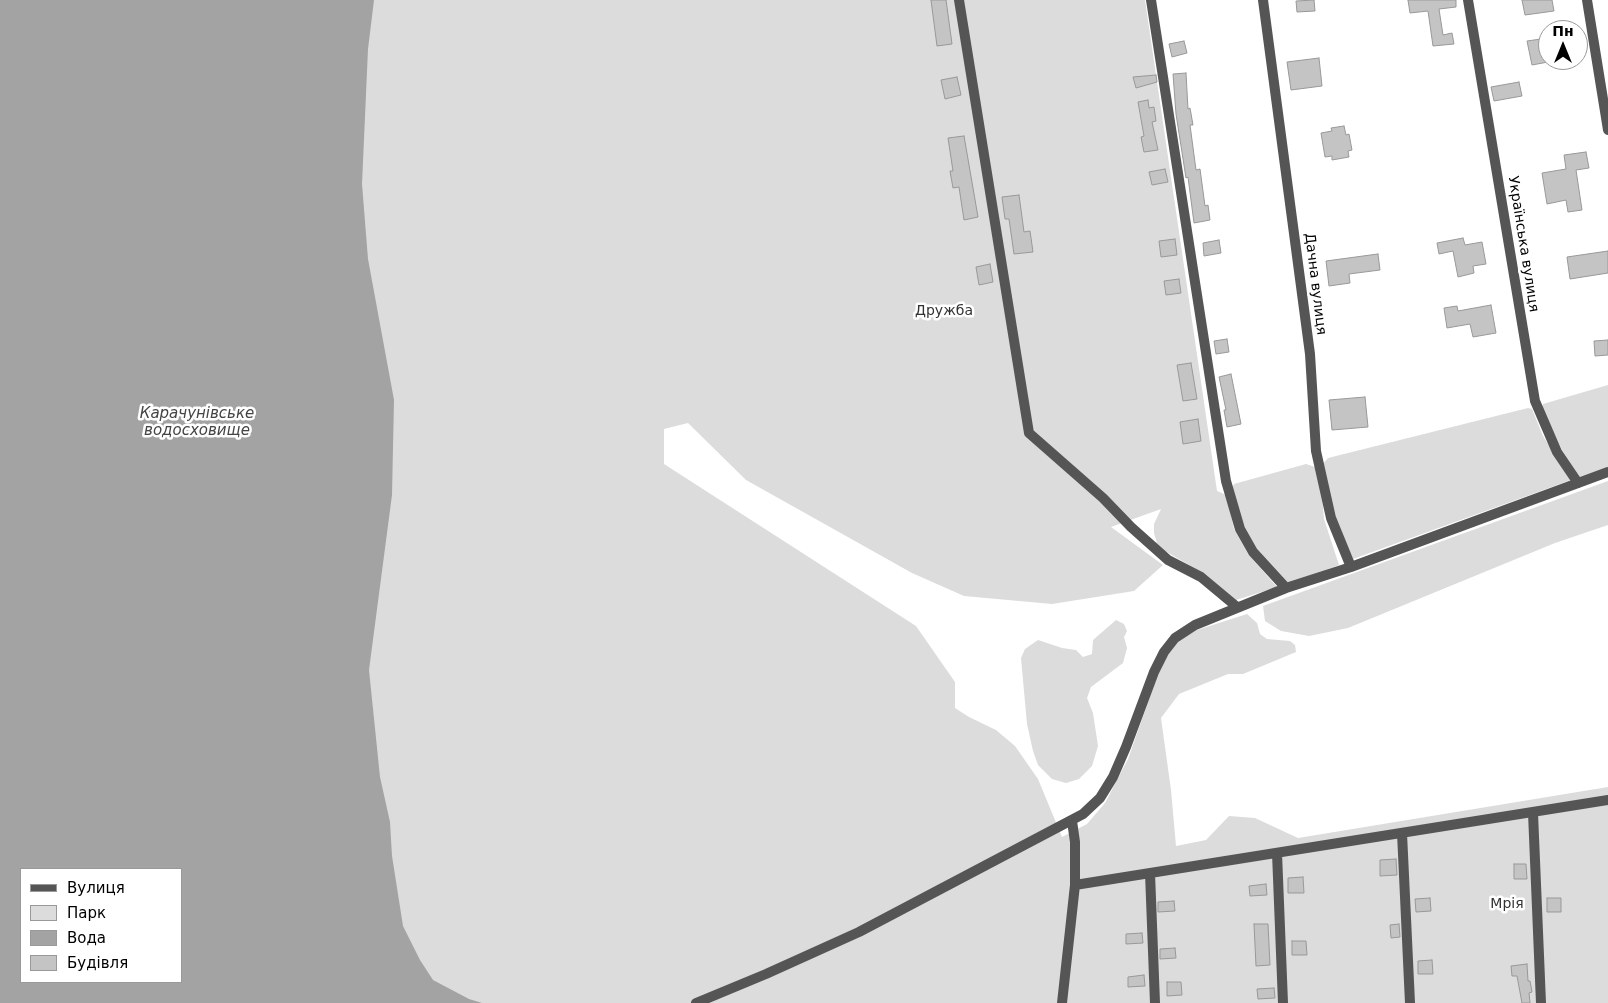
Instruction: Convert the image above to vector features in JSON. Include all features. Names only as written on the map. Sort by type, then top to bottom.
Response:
[{"type":"street","points":[[959,0],[1029,432],[1168,560],[1201,577],[1237,607]]},
{"type":"street","points":[[1151,0],[1226,482],[1240,529],[1253,552],[1286,588]]},
{"type":"street","name":"Дачна вулиця","points":[[1263,0],[1310,354],[1316,451],[1330,518],[1351,567]]},
{"type":"street","name":"Українська вулиця","points":[[1468,0],[1535,401],[1557,452],[1578,483]]},
{"type":"street","points":[[1587,0],[1608,130]]},
{"type":"street","points":[[696,1003],[859,932],[1084,814],[1100,798],[1114,777],[1154,672],[1164,652],[1175,638],[1195,625],[1286,588],[1351,567],[1608,472]]},
{"type":"street","points":[[1075,885],[1608,800]]},
{"type":"street","points":[[1533,813],[1540,1003]]},
{"type":"street","points":[[1062,1003],[1075,885],[1075,842],[1072,821]]},
{"type":"street","points":[[1402,833],[1410,1003]]},
{"type":"street","points":[[1277,853],[1283,1003]]},
{"type":"street","points":[[1150,873],[1155,1003]]},
{"type":"green space","points":[[315,0],[1145,0],[1217,491],[1227,497],[1234,529],[1248,554],[1277,587],[1236,600],[1203,573],[1158,547],[1154,533],[1154,524],[1161,509],[1111,527],[1163,565],[1134,591],[1052,604],[964,596],[912,573],[746,480],[688,423],[664,429],[664,464],[916,626],[955,682],[955,708],[996,730],[1015,746],[1038,779],[1062,837],[1087,824],[1105,803],[1128,759],[1158,674],[1167,656],[1179,641],[1197,630],[1247,614],[1257,623],[1260,634],[1267,639],[1290,641],[1295,645],[1296,652],[1243,674],[1228,674],[1179,694],[1161,718],[1171,790],[1176,846],[1206,840],[1229,816],[1255,818],[1298,838],[1608,787],[1608,1003],[353,1003],[390,832],[390,822],[373,822]]},
{"type":"green space","points":[[1608,385],[1608,467],[1580,477],[1562,450],[1542,408],[1543,404]]},
{"type":"green space","points":[[1528,408],[1532,409],[1543,436],[1571,480],[1353,559],[1334,517],[1322,465],[1328,458]]},
{"type":"green space","points":[[1306,464],[1315,467],[1322,496],[1324,519],[1339,565],[1288,584],[1257,550],[1244,527],[1232,489],[1234,484]]},
{"type":"green space","points":[[1608,481],[1608,525],[1555,543],[1348,628],[1309,636],[1281,631],[1265,621],[1263,606]]},
{"type":"green space","points":[[1116,620],[1124,624],[1127,631],[1124,637],[1127,648],[1123,663],[1091,687],[1087,698],[1093,713],[1098,746],[1092,766],[1079,779],[1066,783],[1052,779],[1038,765],[1033,751],[1027,724],[1021,658],[1025,649],[1038,640],[1062,648],[1076,650],[1083,657],[1092,654],[1093,640]]},
{"type":"water","name":"Карачунівське водосховище","points":[[0,0],[374,0],[368,49],[362,184],[368,259],[394,400],[392,495],[369,670],[380,777],[390,822],[392,856],[403,926],[420,960],[433,980],[469,999],[482,1003],[0,1003]]},
{"type":"building","points":[[931,0],[946,0],[952,44],[937,46]]},
{"type":"building","points":[[1314,0],[1315,11],[1297,12],[1296,1]]},
{"type":"building","points":[[1408,0],[1456,0],[1456,7],[1439,9],[1443,35],[1452,33],[1454,44],[1433,46],[1428,11],[1410,13]]},
{"type":"building","points":[[1522,0],[1552,0],[1554,11],[1525,15]]},
{"type":"building","points":[[1538,39],[1538,64],[1532,65],[1527,41]]},
{"type":"building","points":[[1184,41],[1187,53],[1172,57],[1169,44]]},
{"type":"building","points":[[1319,58],[1322,86],[1291,90],[1287,62]]},
{"type":"building","points":[[1186,73],[1188,109],[1190,108],[1193,125],[1190,125],[1196,170],[1200,169],[1205,206],[1208,205],[1210,220],[1194,223],[1188,177],[1186,178],[1176,114],[1173,74]]},
{"type":"building","points":[[1156,75],[1157,82],[1136,88],[1133,77]]},
{"type":"building","points":[[957,77],[961,95],[945,99],[941,80]]},
{"type":"building","points":[[1519,82],[1522,96],[1494,101],[1491,87]]},
{"type":"building","points":[[1148,100],[1149,108],[1154,107],[1156,121],[1152,122],[1158,150],[1144,152],[1141,137],[1144,136],[1138,102]]},
{"type":"building","points":[[1344,126],[1346,135],[1349,134],[1352,150],[1348,151],[1349,157],[1332,160],[1332,156],[1325,157],[1321,133],[1332,131],[1331,128]]},
{"type":"building","points":[[964,136],[978,217],[964,220],[959,187],[953,188],[950,171],[953,171],[948,138]]},
{"type":"building","points":[[1586,152],[1589,168],[1576,170],[1582,210],[1568,212],[1566,200],[1547,204],[1542,173],[1566,169],[1564,155]]},
{"type":"building","points":[[1165,169],[1168,182],[1152,185],[1149,172]]},
{"type":"building","points":[[1019,195],[1024,232],[1030,231],[1033,252],[1014,254],[1009,219],[1005,219],[1002,197]]},
{"type":"building","points":[[1463,238],[1465,245],[1482,242],[1486,264],[1473,266],[1474,273],[1458,277],[1453,251],[1439,254],[1437,243]]},
{"type":"building","points":[[1175,239],[1177,255],[1161,257],[1159,241]]},
{"type":"building","points":[[1219,240],[1221,253],[1204,256],[1203,243]]},
{"type":"building","points":[[1608,251],[1608,273],[1570,279],[1567,257]]},
{"type":"building","points":[[1378,254],[1380,270],[1349,274],[1350,283],[1329,286],[1326,261]]},
{"type":"building","points":[[990,264],[993,282],[979,285],[976,267]]},
{"type":"building","points":[[1179,279],[1181,293],[1166,295],[1164,281]]},
{"type":"building","points":[[1491,305],[1496,333],[1473,337],[1470,324],[1447,328],[1444,308],[1457,306],[1458,311]]},
{"type":"building","points":[[1227,339],[1229,352],[1216,354],[1214,341]]},
{"type":"building","points":[[1608,340],[1608,355],[1595,356],[1594,341]]},
{"type":"building","points":[[1191,363],[1197,399],[1183,401],[1177,365]]},
{"type":"building","points":[[1231,374],[1241,424],[1227,427],[1224,410],[1226,410],[1219,377]]},
{"type":"building","points":[[1365,397],[1368,427],[1332,430],[1329,400]]},
{"type":"building","points":[[1198,419],[1201,441],[1183,444],[1180,422]]},
{"type":"building","points":[[1396,859],[1397,875],[1380,876],[1380,860]]},
{"type":"building","points":[[1514,864],[1526,864],[1527,879],[1514,879]]},
{"type":"building","points":[[1303,877],[1304,893],[1288,893],[1288,878]]},
{"type":"building","points":[[1266,884],[1267,895],[1250,896],[1249,886]]},
{"type":"building","points":[[1430,898],[1431,911],[1416,912],[1415,899]]},
{"type":"building","points":[[1547,898],[1561,898],[1561,912],[1547,912]]},
{"type":"building","points":[[1174,901],[1175,911],[1158,912],[1158,902]]},
{"type":"building","points":[[1254,924],[1268,924],[1270,965],[1256,966]]},
{"type":"building","points":[[1399,924],[1400,937],[1391,938],[1390,925]]},
{"type":"building","points":[[1142,933],[1143,943],[1126,944],[1126,934]]},
{"type":"building","points":[[1292,941],[1306,941],[1307,955],[1292,955]]},
{"type":"building","points":[[1175,948],[1176,958],[1160,959],[1160,949]]},
{"type":"building","points":[[1432,960],[1433,974],[1418,974],[1418,961]]},
{"type":"building","points":[[1527,964],[1528,981],[1530,981],[1532,992],[1529,993],[1530,1003],[1522,1003],[1517,976],[1512,976],[1511,966]]},
{"type":"building","points":[[1144,975],[1145,986],[1128,987],[1128,977]]},
{"type":"building","points":[[1167,982],[1181,982],[1182,995],[1167,996]]},
{"type":"building","points":[[1274,988],[1275,998],[1258,999],[1257,989]]},
{"type":"park label","name":"Дружба","points":[[944,311]]},
{"type":"park label","name":"Мрія","points":[[1507,904]]}]
